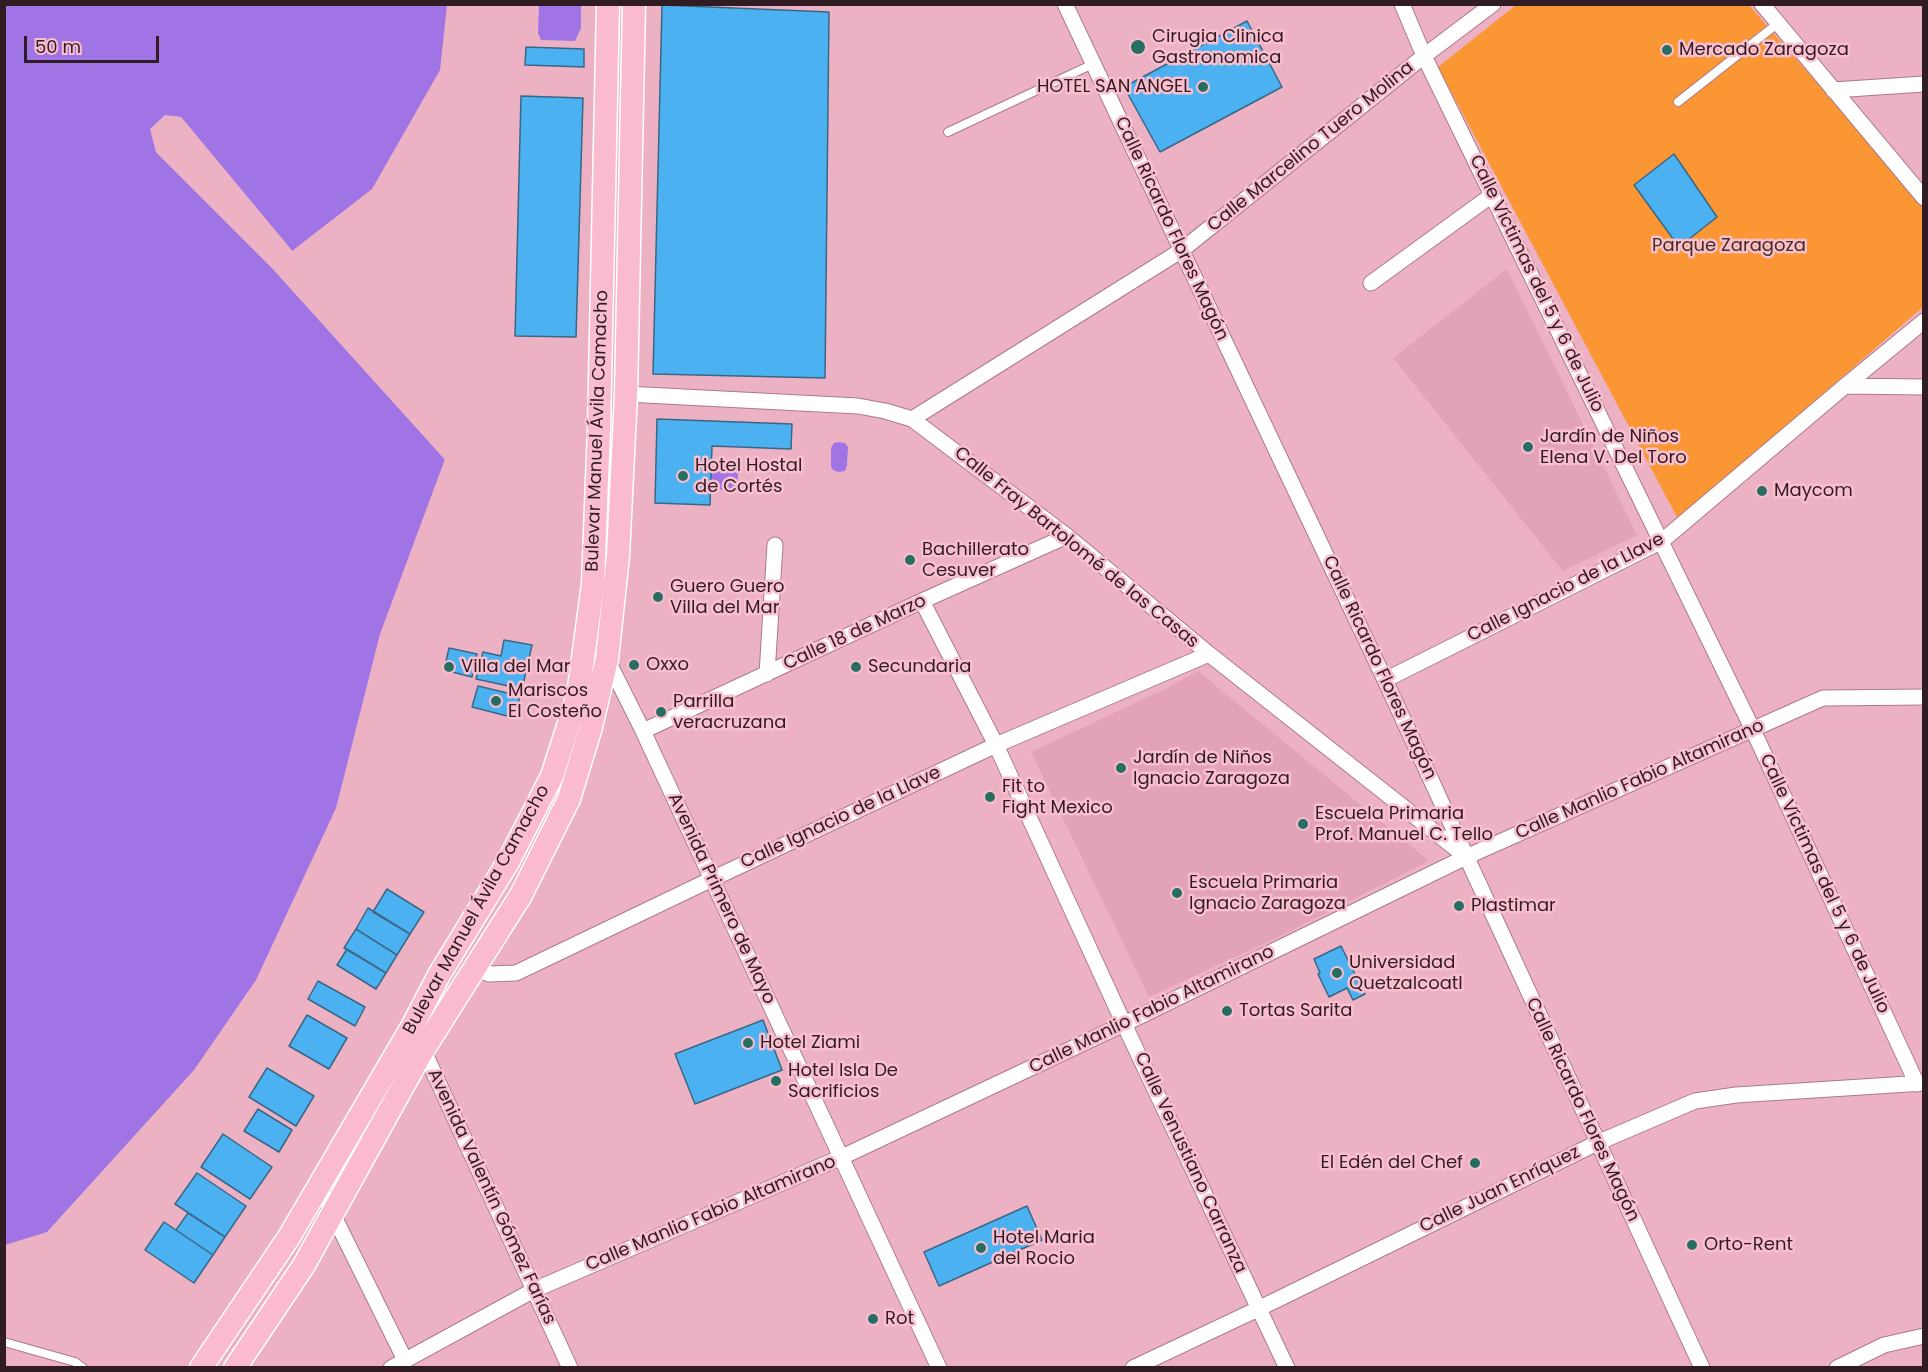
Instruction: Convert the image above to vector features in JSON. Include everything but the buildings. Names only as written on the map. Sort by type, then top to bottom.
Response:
[{"type":"main road","name":"Bulevar Manuel Ávila Camacho","points":[[201,1368],[289,1237],[413,1025],[439,975],[508,862],[552,776],[578,695],[593,584],[599,427],[608,4]]},
{"type":"main road","name":"Bulevar Manuel Ávila Camacho","points":[[235,1368],[303,1265],[423,1050],[521,895],[569,799],[591,727],[607,659],[618,556],[626,394],[634,4]]},
{"type":"street","name":"Calle Ricardo Flores Magón","points":[[1065,4],[1385,680],[1702,1368]]},
{"type":"street","name":"Calle Víctimas del 5 y 6 de Julio","points":[[1402,4],[1424,56],[1662,541],[1920,1084]]},
{"type":"street","name":"Calle Marcelino Tuero Molina","points":[[912,419],[1182,250],[1424,56],[1493,4]]},
{"type":"street","points":[[1762,4],[1923,198]]},
{"type":"street","points":[[1833,90],[1923,84]]},
{"type":"street","points":[[1371,283],[1492,195]]},
{"type":"street","name":"Calle Ignacio de la Llave","points":[[1385,680],[1662,541],[1923,321]]},
{"type":"street","points":[[1845,386],[1923,387]]},
{"type":"street","name":"Calle Fray Bartolomé de las Casas","points":[[626,394],[858,406],[912,419],[1067,536],[1209,654],[1466,857]]},
{"type":"street","name":"Calle 18 de Marzo","points":[[643,731],[1067,536]]},
{"type":"street","points":[[767,674],[775,544]]},
{"type":"street","name":"Calle Venustiano Carranza","points":[[922,601],[996,745],[1124,1024],[1287,1368]]},
{"type":"street","name":"Calle Ignacio de la Llave","points":[[475,968],[489,974],[516,973],[996,745],[1209,654]]},
{"type":"street","name":"Avenida Primero de Mayo","points":[[607,659],[643,731],[939,1368]]},
{"type":"street","name":"Calle Manlio Fabio Altamirano","points":[[397,1365],[534,1290],[842,1157],[1124,1024],[1466,857],[1823,698],[1923,697]]},
{"type":"street","name":"Avenida Valentín Gómez Farías","points":[[413,1025],[570,1368]]},
{"type":"street","name":"Calle Juan Enríquez","points":[[1133,1368],[1597,1143],[1695,1101],[1736,1095],[1920,1084]]},
{"type":"street","points":[[318,1184],[333,1212],[397,1365]]},
{"type":"street","points":[[1837,1368],[1884,1345],[1923,1336]]},
{"type":"lane","points":[[1678,102],[1777,24]]},
{"type":"lane","points":[[948,132],[1093,64]]},
{"type":"lane","points":[[4,1342],[75,1362],[84,1368]]},
{"type":"shaded area","points":[[4,5],[447,5],[440,70],[372,189],[292,251],[181,117],[165,116],[151,129],[156,152],[272,268],[445,459],[380,634],[336,808],[256,980],[194,1070],[47,1232],[5,1245]]},
{"type":"shaded area","points":[[539,5],[581,6],[581,28],[575,41],[541,40],[538,33]]},
{"type":"shaded area","name":"Jardín de Niños Elena V. Del Toro","points":[[1507,269],[1637,535],[1563,571],[1393,358]]},
{"type":"shaded area","points":[[834,443],[845,443],[848,447],[845,471],[838,472],[831,466],[831,448]]},
{"type":"shaded area","points":[[724,462],[734,466],[738,476],[734,486],[724,490],[714,486],[710,476],[714,466]]},
{"type":"shaded area","points":[[1198,671],[1429,861],[1276,938],[1149,997],[1031,752]]},
{"type":"green space","name":"Parque Zaragoza","points":[[1516,5],[1749,5],[1923,205],[1923,307],[1678,519],[1438,67]]},
{"type":"pier","points":[[165,115],[181,117],[294,253],[290,253],[180,120],[166,119],[154,130],[158,151],[275,266],[447,457],[447,462],[272,268],[156,152],[150,129]]},
{"type":"place","name":"Cirugia Clinica Gastronomica","points":[[1138,47]]},
{"type":"place","name":"Mercado Zaragoza","points":[[1667,50]]},
{"type":"place","name":"HOTEL SAN ANGEL","points":[[1203,87]]},
{"type":"place","name":"Jardín de Niños Elena V. Del Toro","points":[[1528,447]]},
{"type":"place","name":"Hotel Hostal de Cortés","points":[[683,476]]},
{"type":"place","name":"Maycom","points":[[1762,491]]},
{"type":"place","name":"Bachillerato Cesuver","points":[[910,560]]},
{"type":"place","name":"Guero Guero Villa del Mar","points":[[658,597]]},
{"type":"place","name":"Oxxo","points":[[634,665]]},
{"type":"place","name":"Villa del Mar","points":[[449,667]]},
{"type":"place","name":"Secundaria","points":[[856,667]]},
{"type":"place","name":"Mariscos El Costeño","points":[[496,701]]},
{"type":"place","name":"Parrilla veracruzana","points":[[661,712]]},
{"type":"place","name":"Jardín de Niños Ignacio Zaragoza","points":[[1121,768]]},
{"type":"place","name":"Fit to Fight Mexico","points":[[990,797]]},
{"type":"place","name":"Escuela Primaria Prof. Manuel C. Tello","points":[[1303,824]]},
{"type":"place","name":"Escuela Primaria Ignacio Zaragoza","points":[[1177,893]]},
{"type":"place","name":"Plastimar","points":[[1459,906]]},
{"type":"place","name":"Universidad Quetzalcoatl","points":[[1337,973]]},
{"type":"place","name":"Tortas Sarita","points":[[1227,1011]]},
{"type":"place","name":"Hotel Ziami","points":[[748,1043]]},
{"type":"place","name":"Hotel Isla De Sacrificios","points":[[776,1081]]},
{"type":"place","name":"El Edén del Chef","points":[[1475,1163]]},
{"type":"place","name":"Orto-Rent","points":[[1692,1245]]},
{"type":"place","name":"Hotel Maria del Rocio","points":[[981,1248]]},
{"type":"place","name":"Rot","points":[[873,1319]]}]
